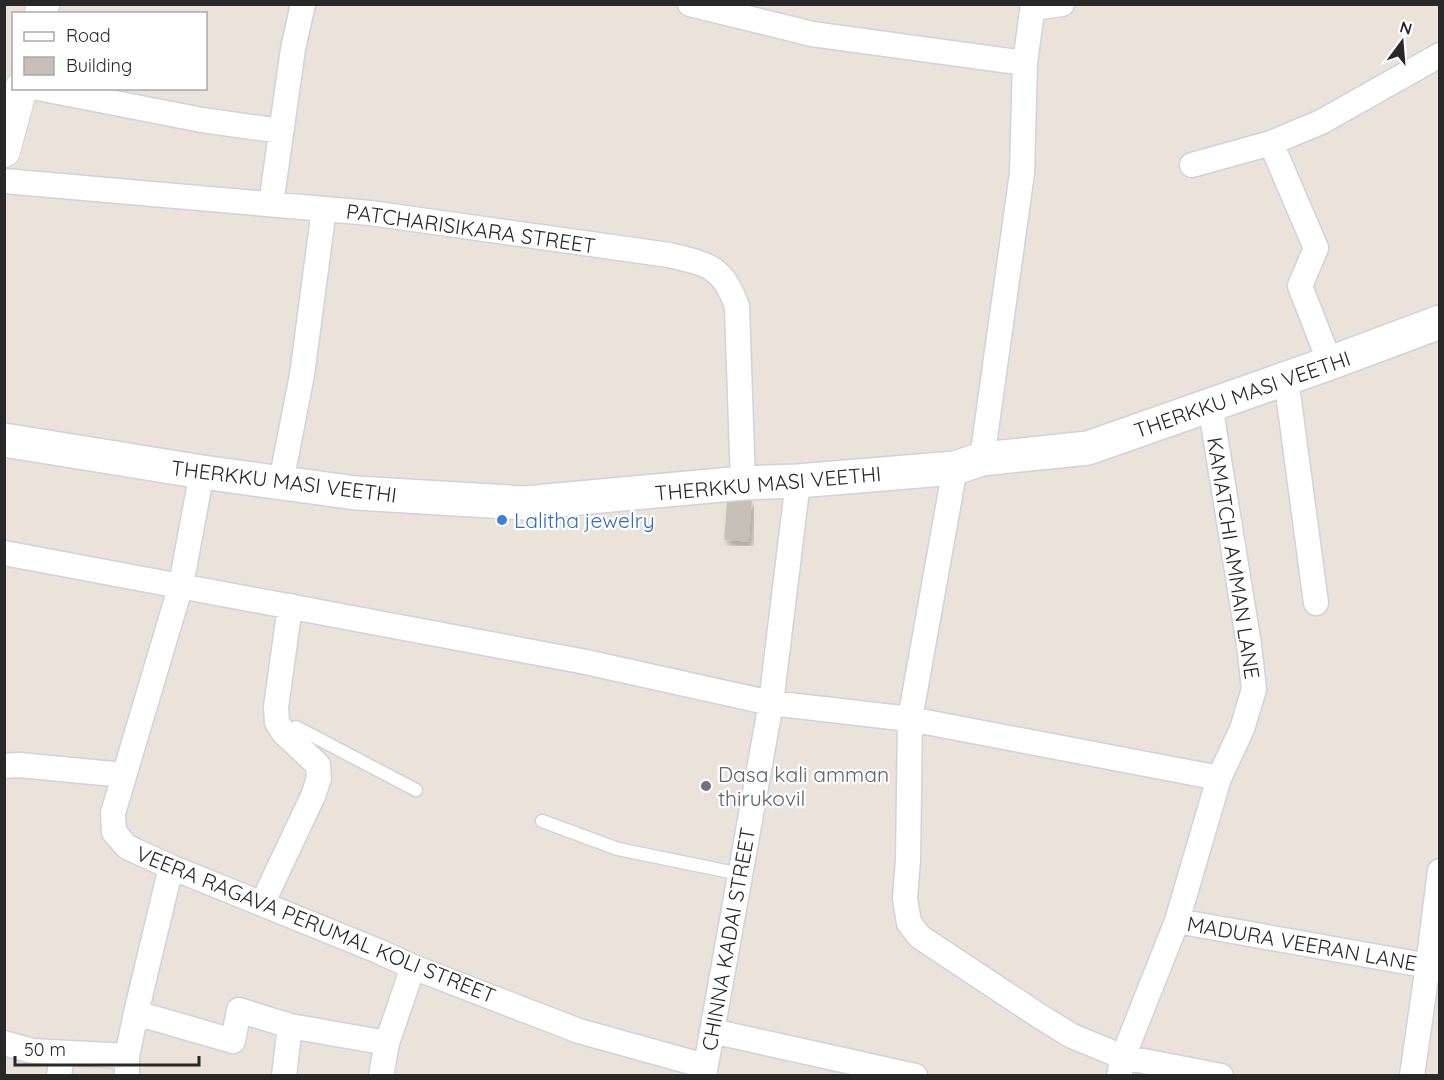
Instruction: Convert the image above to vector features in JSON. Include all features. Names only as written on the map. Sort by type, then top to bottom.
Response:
[{"type":"main road","name":"THERKKU MASI VEETHI","points":[[4,440],[202,472],[356,493],[525,503],[742,483],[798,482],[969,464],[1088,448],[1440,322]]},
{"type":"street","points":[[271,204],[293,49],[303,4]]},
{"type":"street","points":[[690,4],[812,34],[1024,63]]},
{"type":"street","points":[[1062,4],[1033,6],[1024,63],[1022,173],[969,464],[910,719],[908,860],[905,898],[909,923],[920,937],[1041,1017],[1121,1066],[1221,1076]]},
{"type":"street","points":[[1192,165],[1271,143],[1321,122],[1440,55]]},
{"type":"street","points":[[4,151],[20,90]]},
{"type":"street","points":[[48,90],[202,120],[281,130]]},
{"type":"street","points":[[1271,143],[1316,248],[1300,286],[1330,363]]},
{"type":"street","name":"PATCHARISIKARA STREET","points":[[4,181],[370,213],[669,255],[709,266],[730,288],[737,308],[742,483]]},
{"type":"street","points":[[281,483],[302,375],[324,209]]},
{"type":"street","points":[[1286,378],[1316,603]]},
{"type":"street","name":"KAMATCHI AMMAN LANE","points":[[1121,1066],[1177,921],[1219,778],[1242,729],[1254,689],[1210,404]]},
{"type":"street","name":"VEERA RAGAVA PERUMAL KOLI STREET","points":[[202,472],[181,585],[113,813],[114,832],[127,847],[171,867],[413,967],[579,1031],[705,1071]]},
{"type":"street","name":"CHINNA KADAI STREET","points":[[705,1071],[771,703],[798,482]]},
{"type":"street","points":[[4,553],[586,662],[771,703],[910,719],[1219,778]]},
{"type":"street","points":[[262,904],[313,796],[319,778],[318,765],[283,732],[277,722],[276,707],[290,606]]},
{"type":"street","points":[[4,766],[19,765],[124,775]]},
{"type":"street","points":[[4,1043],[32,1051],[61,1064],[127,1066],[136,1013],[171,867]]},
{"type":"street","points":[[1412,1076],[1434,966],[1440,871]]},
{"type":"street","name":"MADURA VEERAN LANE","points":[[1177,921],[1434,966]]},
{"type":"street","points":[[381,1076],[387,1043],[413,967]]},
{"type":"street","points":[[136,1013],[233,1041],[239,1010],[290,1026],[387,1043]]},
{"type":"street","points":[[284,1076],[290,1026]]},
{"type":"street","points":[[712,1031],[915,1076]]},
{"type":"lane","points":[[283,732],[296,727],[416,790]]},
{"type":"lane","points":[[542,821],[618,849],[740,874]]},
{"type":"building","points":[[728,499],[751,501],[748,541],[725,539]]},
{"type":"place","name":"Lalitha jewelry","points":[[502,520]]},
{"type":"place","name":"Dasa kali amman thirukovil","points":[[706,786]]}]
